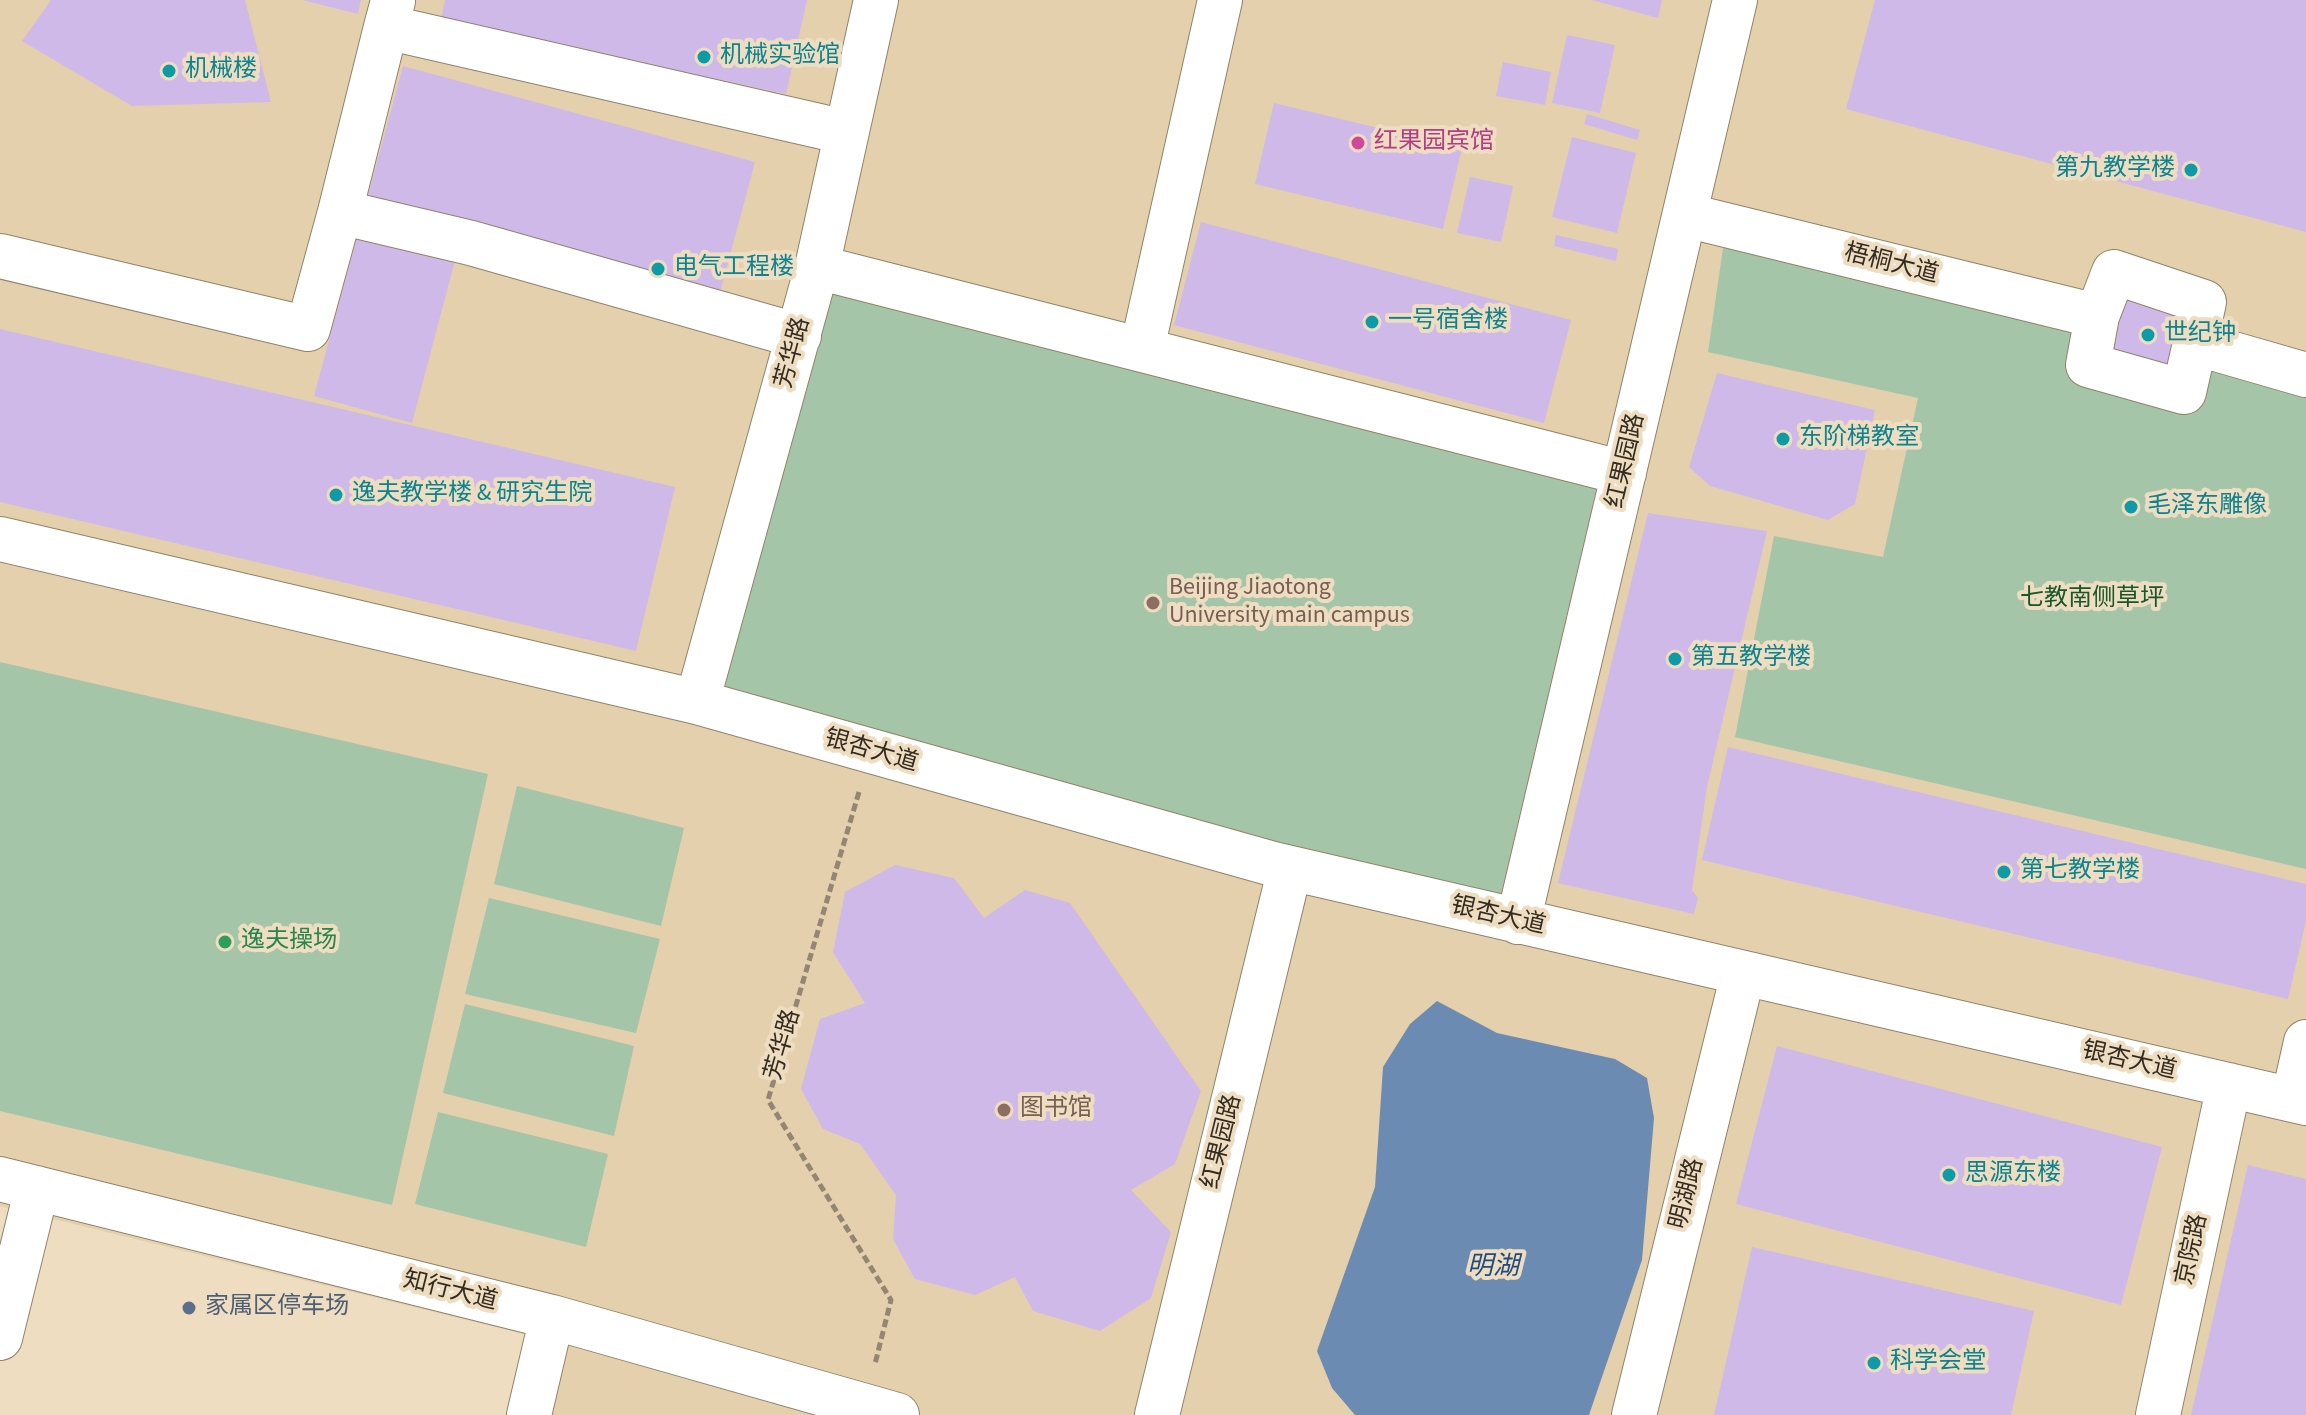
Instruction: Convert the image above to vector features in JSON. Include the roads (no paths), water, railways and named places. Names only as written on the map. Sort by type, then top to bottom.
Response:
[{"type":"street","name":"芳华路","points":[[697,702],[817,267],[876,0]]},
{"type":"street","points":[[1142,349],[1220,0]]},
{"type":"street","name":"红果园路","points":[[1518,922],[1735,0]]},
{"type":"street","points":[[0,256],[308,329],[390,14],[845,132]]},
{"type":"street","points":[[340,212],[471,243],[799,336]]},
{"type":"street","name":"梧桐大道","points":[[1685,215],[2097,316]]},
{"type":"street","points":[[817,267],[1624,473]]},
{"type":"street","points":[[2114,272],[2204,302],[2195,343],[2184,392],[2088,365],[2097,316],[2114,272]]},
{"type":"street","points":[[2195,343],[2306,375]]},
{"type":"street","name":"银杏大道","points":[[0,539],[697,702],[1290,868],[2299,1102]]},
{"type":"street","name":"红果园路","points":[[1157,1415],[1290,868]]},
{"type":"street","name":"明湖路","points":[[1634,1415],[1743,974]]},
{"type":"street","points":[[2299,1102],[2306,1042]]},
{"type":"street","name":"京院路","points":[[2158,1415],[2229,1085]]},
{"type":"street","points":[[0,1338],[18,1184]]},
{"type":"street","name":"知行大道","points":[[18,1184],[552,1317],[881,1410]]},
{"type":"street","points":[[529,1415],[552,1317]]},
{"type":"water","name":"明湖","points":[[1437,1001],[1497,1033],[1615,1059],[1647,1078],[1654,1118],[1642,1260],[1589,1415],[1355,1415],[1332,1388],[1317,1351],[1375,1187],[1383,1067],[1410,1024]]},
{"type":"place","name":"机械实验馆","points":[[704,57]]},
{"type":"place","name":"机械楼","points":[[169,71]]},
{"type":"place","name":"红果园宾馆","points":[[1358,143]]},
{"type":"place","name":"第九教学楼","points":[[2191,170]]},
{"type":"place","name":"电气工程楼","points":[[658,269]]},
{"type":"place","name":"一号宿舍楼","points":[[1372,322]]},
{"type":"place","name":"世纪钟","points":[[2148,335]]},
{"type":"place","name":"东阶梯教室","points":[[1783,439]]},
{"type":"place","name":"逸夫教学楼 & 研究生院","points":[[336,495]]},
{"type":"place","name":"毛泽东雕像","points":[[2131,507]]},
{"type":"place","name":"Beijing Jiaotong University main campus","points":[[1153,603]]},
{"type":"place","name":"第五教学楼","points":[[1675,659]]},
{"type":"place","name":"第七教学楼","points":[[2004,872]]},
{"type":"place","name":"逸夫操场","points":[[225,942]]},
{"type":"place","name":"图书馆","points":[[1004,1110]]},
{"type":"place","name":"思源东楼","points":[[1949,1175]]},
{"type":"place","name":"家属区停车场","points":[[189,1308]]},
{"type":"place","name":"科学会堂","points":[[1874,1363]]},
{"type":"park label","name":"七教南侧草坪","points":[[2092,600]]}]
